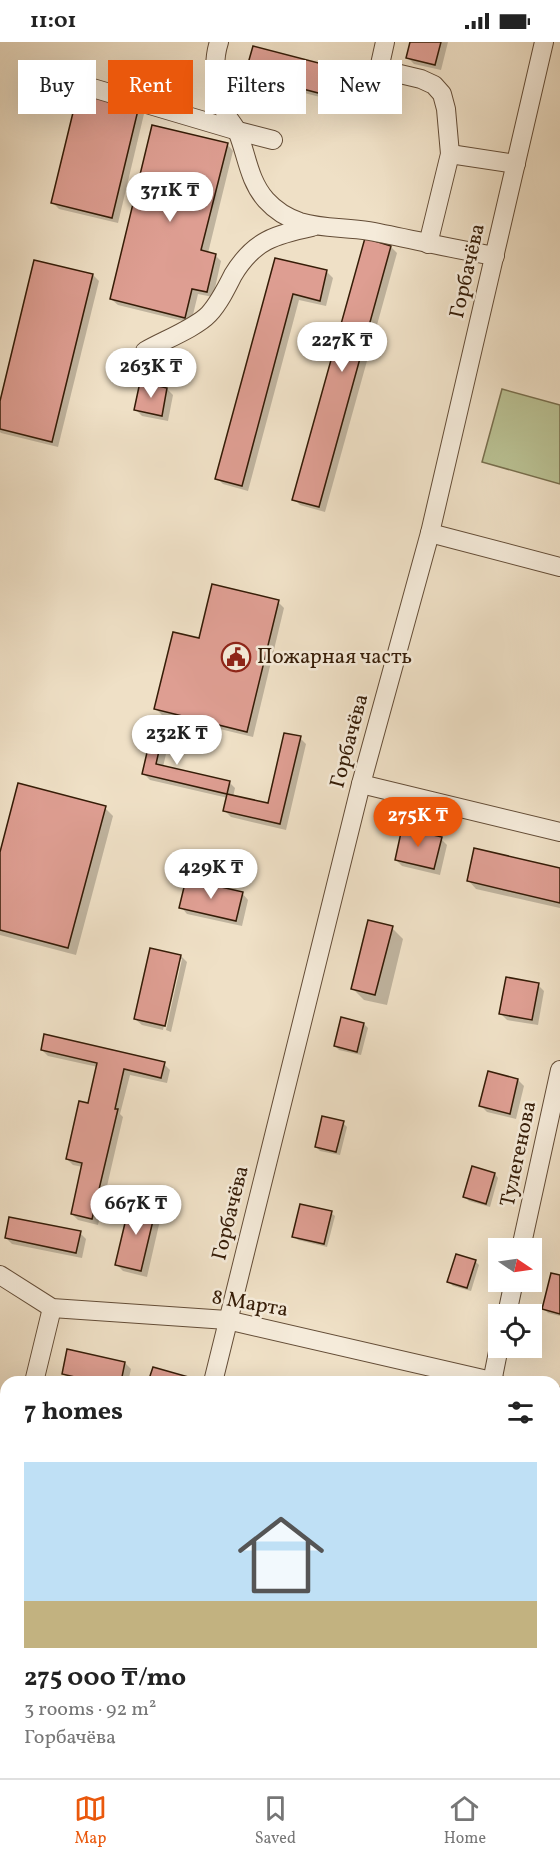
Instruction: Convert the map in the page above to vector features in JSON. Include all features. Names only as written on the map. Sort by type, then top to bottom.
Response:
[{"type":"street","points":[[219,42],[215,74],[220,100],[225,113],[238,131],[254,182],[265,199],[278,211],[298,222],[317,226],[369,231],[495,256]]},
{"type":"street","points":[[385,42],[379,69],[422,79],[434,85],[442,94],[446,109],[450,154],[428,244]]},
{"type":"street","name":"Горбачёва","points":[[214,1376],[361,784],[430,533],[544,42]]},
{"type":"street","points":[[96,89],[273,140]]},
{"type":"street","points":[[450,154],[516,164]]},
{"type":"street","points":[[144,351],[207,316],[250,253],[264,241],[283,233],[317,226]]},
{"type":"street","points":[[430,533],[560,567]]},
{"type":"street","points":[[361,784],[560,832]]},
{"type":"street","name":"Тулегенова","points":[[523,1238],[560,1070]]},
{"type":"street","name":"8 Марта","points":[[0,1275],[52,1308],[227,1320],[471,1376]]},
{"type":"street","points":[[35,1376],[52,1308]]},
{"type":"street","points":[[494,1376],[497,1358]]},
{"type":"green space","points":[[502,389],[560,405],[560,484],[482,462]]},
{"type":"building","points":[[410,42],[441,42],[435,65],[406,58]]},
{"type":"building","points":[[253,46],[318,63],[318,93],[306,90],[306,60],[249,60]]},
{"type":"building","points":[[96,96],[108,99],[108,114],[137,114],[112,218],[51,203],[73,114],[96,114]]},
{"type":"building","points":[[152,125],[228,143],[201,250],[216,254],[207,292],[192,289],[185,318],[110,299]]},
{"type":"building","points":[[365,238],[391,246],[319,507],[292,500]]},
{"type":"building","points":[[275,258],[327,270],[320,301],[293,294],[242,486],[215,479]]},
{"type":"building","points":[[34,260],[93,274],[52,442],[0,429],[0,401]]},
{"type":"building","points":[[140,382],[167,388],[162,416],[134,410]]},
{"type":"building","points":[[212,584],[279,600],[247,732],[154,709],[173,632],[199,638]]},
{"type":"building","points":[[155,718],[166,720],[156,764],[230,781],[227,794],[142,774]]},
{"type":"building","points":[[284,733],[301,736],[280,824],[223,811],[227,794],[268,803]]},
{"type":"building","points":[[18,783],[106,806],[68,948],[0,930],[0,852]]},
{"type":"building","points":[[402,828],[442,837],[434,869],[395,860]]},
{"type":"building","points":[[474,848],[560,868],[560,903],[467,881]]},
{"type":"building","points":[[186,879],[243,892],[236,921],[179,908]]},
{"type":"building","points":[[368,920],[393,926],[375,995],[351,989]]},
{"type":"building","points":[[150,948],[181,955],[165,1026],[134,1019]]},
{"type":"building","points":[[506,977],[539,983],[532,1020],[499,1014]]},
{"type":"building","points":[[341,1017],[364,1023],[357,1052],[334,1046]]},
{"type":"building","points":[[44,1034],[165,1062],[161,1078],[124,1069],[115,1109],[118,1109],[92,1219],[71,1214],[82,1163],[66,1159],[79,1101],[88,1103],[97,1063],[41,1050]]},
{"type":"building","points":[[488,1071],[518,1079],[510,1114],[479,1106]]},
{"type":"building","points":[[322,1116],[344,1121],[336,1152],[315,1147]]},
{"type":"building","points":[[472,1166],[495,1173],[486,1204],[463,1197]]},
{"type":"building","points":[[130,1202],[156,1208],[141,1271],[115,1265]]},
{"type":"building","points":[[300,1204],[332,1211],[324,1244],[292,1237]]},
{"type":"building","points":[[9,1217],[81,1231],[76,1253],[5,1238]]},
{"type":"building","points":[[456,1254],[476,1260],[467,1288],[447,1282]]},
{"type":"building","points":[[551,1273],[560,1275],[560,1314],[542,1309]]},
{"type":"building","points":[[67,1349],[125,1362],[122,1376],[62,1374]]},
{"type":"building","points":[[153,1367],[185,1376],[150,1376]]},
{"type":"place","name":"Пожарная часть","points":[[236,657]]}]
